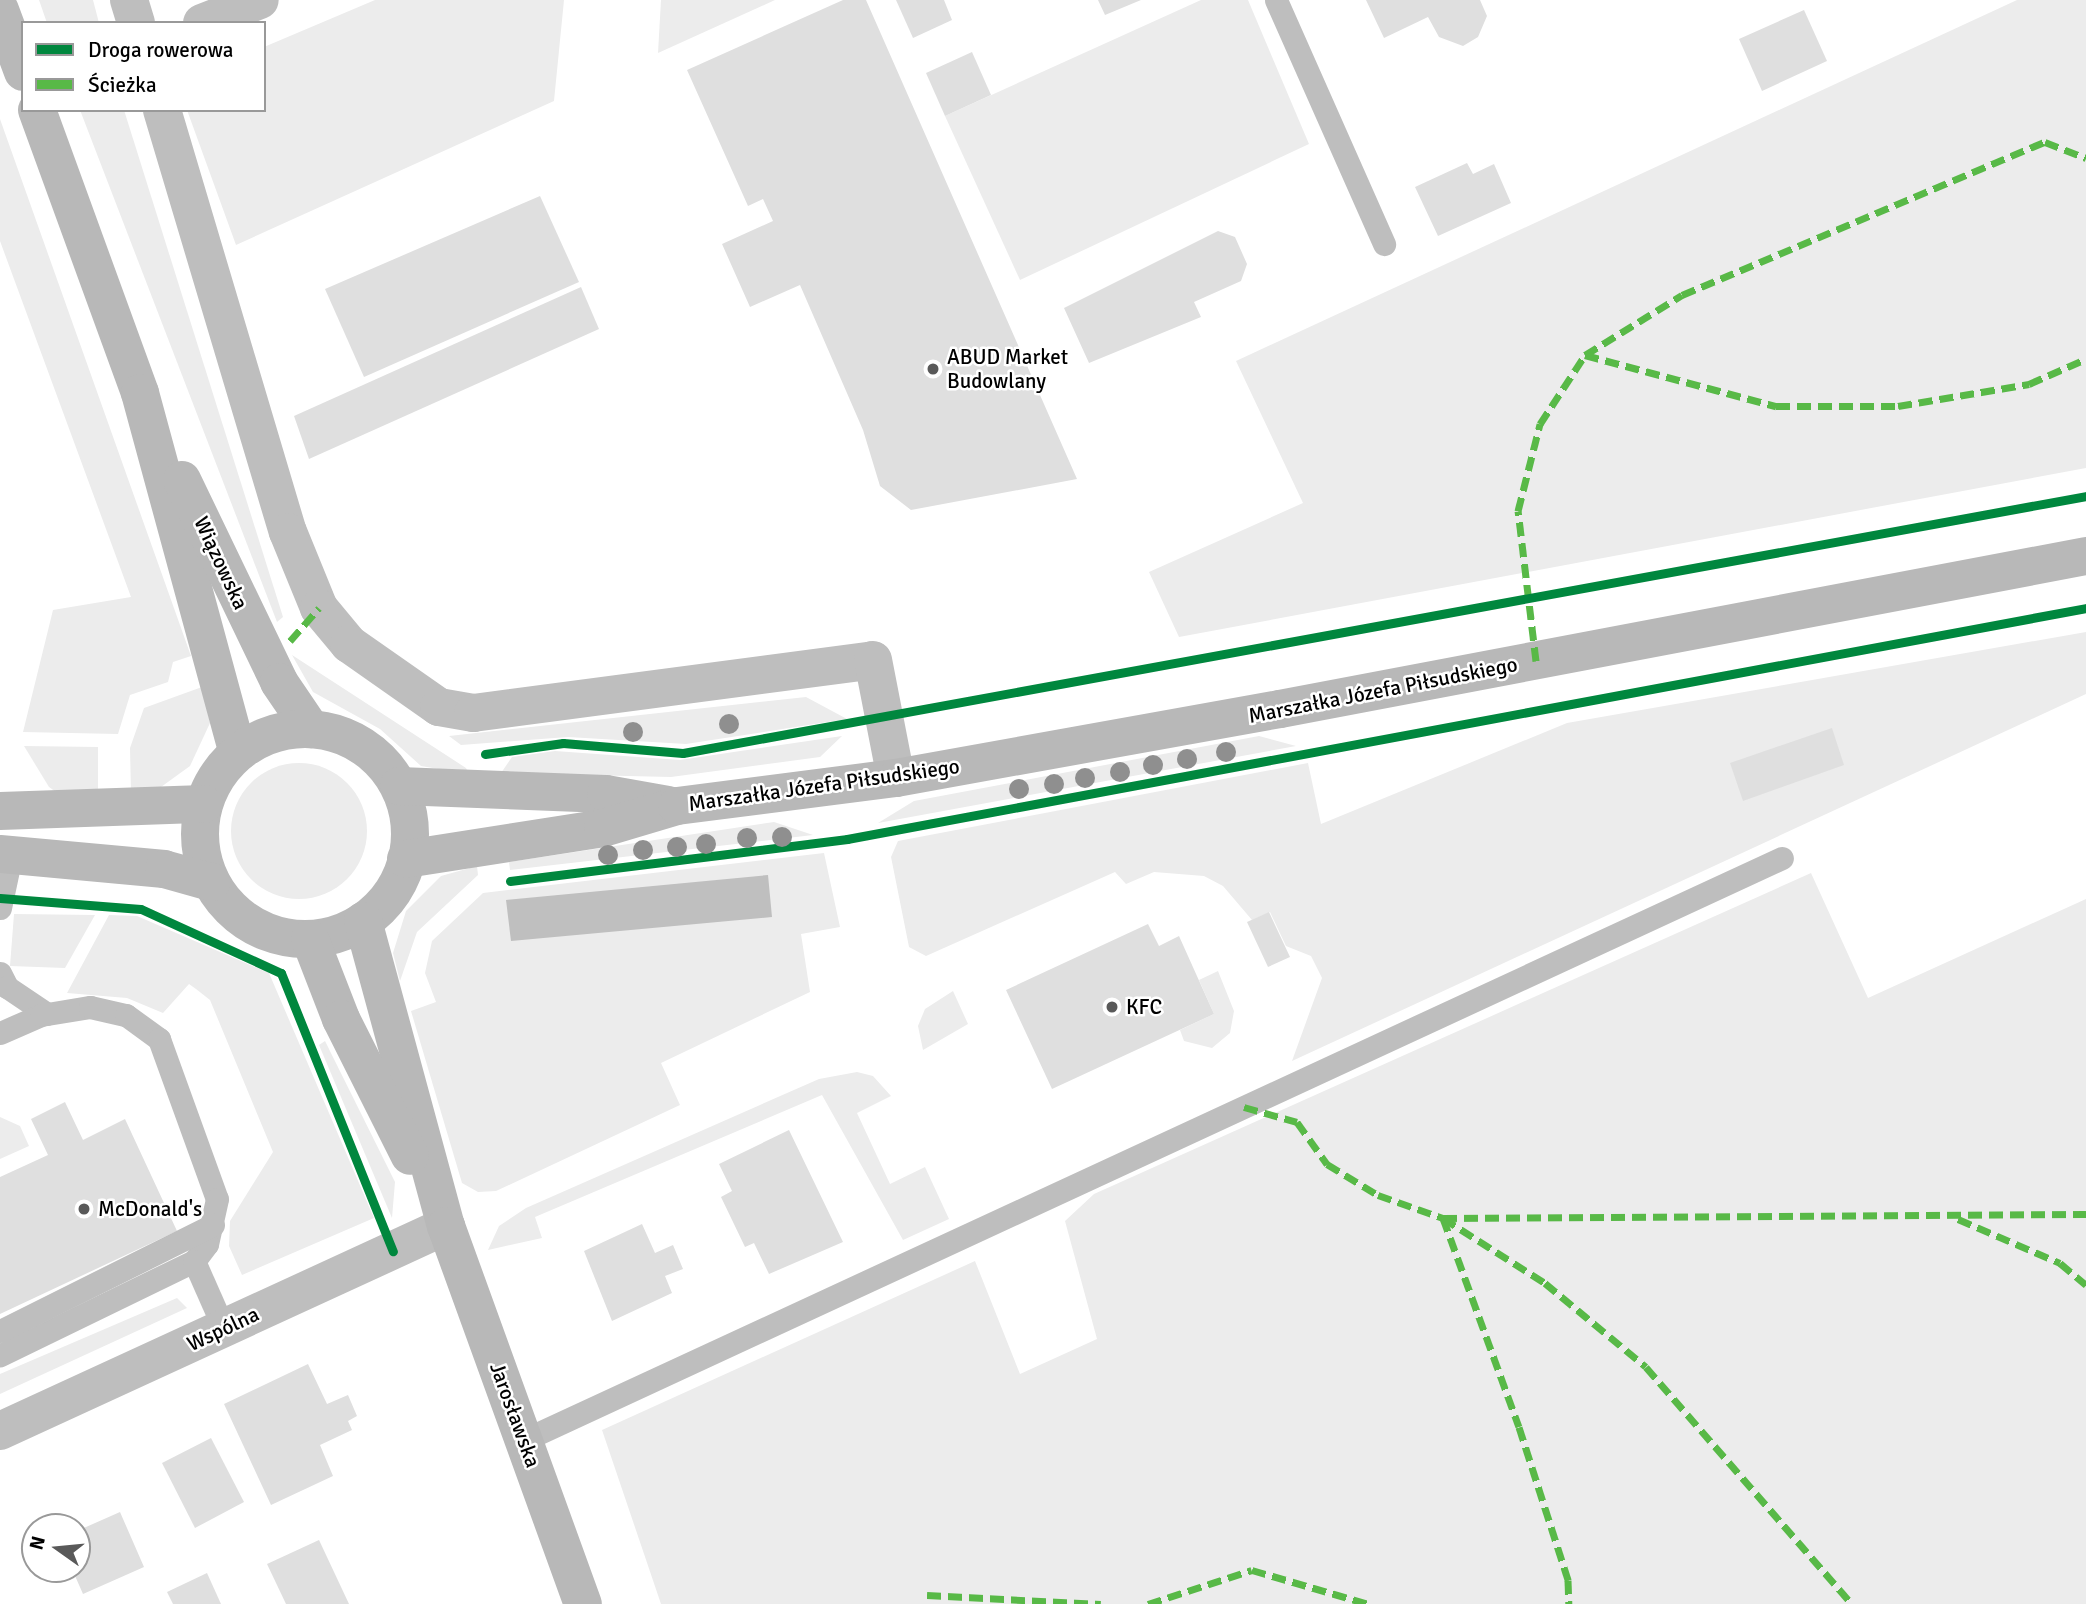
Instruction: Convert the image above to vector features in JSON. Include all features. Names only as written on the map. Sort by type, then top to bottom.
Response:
[{"type":"main road","points":[[0,10],[21,67]]},
{"type":"main road","name":"Wiązowska","points":[[38,112],[140,393],[238,753]]},
{"type":"main road","name":"Wiązowska","points":[[140,393],[279,682],[311,729]]},
{"type":"main road","name":"Marszałka Józefa Piłsudskiego","points":[[406,859],[603,828],[677,806],[896,778],[2086,556]]},
{"type":"main road","points":[[311,729],[346,736],[377,757],[399,786],[411,820],[406,859],[386,901],[363,921],[339,935],[310,939],[253,925],[211,882],[200,844],[204,804],[238,753],[272,734],[311,729]]},
{"type":"main road","name":"Marszałka Józefa Piłsudskiego","points":[[399,786],[606,794],[677,806]]},
{"type":"main road","points":[[0,811],[204,804]]},
{"type":"main road","points":[[5,855],[164,869],[211,882]]},
{"type":"main road","name":"Jarosławska","points":[[363,921],[446,1226],[583,1604]]},
{"type":"main road","name":"Jarosławska","points":[[310,939],[341,1018],[446,1226]]},
{"type":"street","points":[[129,0],[135,21]]},
{"type":"street","points":[[207,21],[260,0]]},
{"type":"street","points":[[163,112],[288,532],[319,608],[349,644],[439,707],[473,713],[873,660],[896,778]]},
{"type":"street","name":"Wspólna","points":[[0,1431],[446,1226]]},
{"type":"lane","points":[[1276,0],[1384,244]]},
{"type":"lane","points":[[0,908],[5,855]]},
{"type":"lane","points":[[524,1440],[1782,858]]},
{"type":"lane","points":[[0,974],[7,987],[47,1014]]},
{"type":"lane","points":[[0,1033],[47,1014],[90,1007],[126,1015],[159,1039],[217,1199],[213,1225],[194,1261],[0,1355]]},
{"type":"lane","points":[[0,1331],[213,1225]]},
{"type":"lane","points":[[194,1261],[225,1329]]},
{"type":"shaded area","points":[[39,0],[93,0],[98,21],[46,21]]},
{"type":"shaded area","points":[[375,0],[564,0],[554,101],[236,245],[188,112],[266,112],[266,46]]},
{"type":"shaded area","points":[[661,0],[775,0],[658,53]]},
{"type":"shaded area","points":[[1201,0],[1248,0],[1309,144],[1020,280],[945,116]]},
{"type":"shaded area","points":[[2017,0],[2086,0],[2086,468],[1179,637],[1149,572],[1303,503],[1236,361]]},
{"type":"shaded area","points":[[81,112],[125,112],[283,617],[277,622]]},
{"type":"shaded area","points":[[0,119],[191,656],[173,662],[168,682],[130,695],[118,734],[23,732],[53,610],[131,597],[0,241]]},
{"type":"shaded area","points":[[2086,632],[2086,694],[1292,1061],[1322,978],[1311,956],[1286,946],[1270,912],[1252,920],[1223,886],[1204,876],[1154,872],[1126,884],[1115,872],[926,956],[909,947],[891,857],[898,841],[1308,763],[1321,824],[1567,723]]},
{"type":"shaded area","points":[[292,655],[466,768],[469,774],[421,766],[380,729],[313,692]]},
{"type":"shaded area","points":[[202,687],[210,723],[190,766],[161,787],[131,794],[130,748],[144,708]]},
{"type":"shaded area","points":[[806,697],[847,719],[686,744],[568,737],[461,745],[449,736]]},
{"type":"shaded area","points":[[842,736],[820,757],[671,777],[501,773],[512,757],[555,751],[680,760]]},
{"type":"shaded area","points":[[1259,736],[1296,746],[878,823],[914,801]]},
{"type":"shaded area","points":[[24,746],[98,747],[98,797],[63,797],[49,787]]},
{"type":"shaded area","points":[[299,763],[325,768],[347,783],[362,805],[367,831],[362,857],[347,879],[325,894],[299,899],[273,894],[251,879],[236,857],[231,831],[236,805],[251,783],[273,768]]},
{"type":"shaded area","points":[[774,822],[813,835],[510,870],[509,862]]},
{"type":"shaded area","points":[[824,853],[840,927],[801,934],[810,992],[661,1063],[680,1105],[496,1191],[478,1192],[462,1183],[411,1011],[436,1002],[425,973],[432,941],[483,893]]},
{"type":"shaded area","points":[[477,866],[478,875],[417,932],[400,981],[393,953],[406,911],[441,876]]},
{"type":"shaded area","points":[[1811,873],[1868,998],[2086,899],[2086,1604],[661,1604],[602,1430],[975,1261],[1020,1374],[1097,1339],[1065,1221],[1094,1194]]},
{"type":"shaded area","points":[[768,875],[772,917],[511,941],[506,900]]},
{"type":"shaded area","points":[[14,914],[95,915],[65,968],[10,966]]},
{"type":"shaded area","points":[[109,915],[137,916],[269,973],[374,1218],[242,1275],[229,1246],[230,1221],[273,1152],[210,1000],[196,989],[189,984],[163,1013],[127,998],[67,993]]},
{"type":"shaded area","points":[[1218,971],[1234,1011],[1230,1033],[1212,1048],[1184,1041],[1180,1030],[1214,1014],[1199,980]]},
{"type":"shaded area","points":[[953,991],[968,1024],[923,1050],[918,1026],[925,1009]]},
{"type":"shaded area","points":[[325,1041],[395,1182],[392,1218],[319,1045]]},
{"type":"shaded area","points":[[857,1072],[873,1076],[891,1096],[857,1113],[890,1184],[925,1167],[949,1219],[903,1240],[822,1095],[535,1217],[542,1238],[488,1250],[499,1226],[526,1208],[819,1079]]},
{"type":"shaded area","points":[[0,1117],[20,1126],[29,1146],[0,1159]]},
{"type":"shaded area","points":[[177,1298],[187,1308],[0,1394],[0,1374]]},
{"type":"building","name":"ABUD Market Budowlany","points":[[843,0],[866,0],[1077,479],[911,510],[880,486],[863,430],[800,285],[750,307],[722,244],[773,221],[763,199],[748,206],[687,70]]},
{"type":"building","points":[[896,0],[944,0],[952,20],[913,38]]},
{"type":"building","points":[[1098,0],[1141,0],[1105,15]]},
{"type":"building","points":[[1366,0],[1480,0],[1487,16],[1478,37],[1463,46],[1439,37],[1428,17],[1384,38]]},
{"type":"building","points":[[1804,10],[1827,61],[1762,91],[1739,39]]},
{"type":"building","points":[[972,52],[991,95],[945,116],[926,73]]},
{"type":"building","points":[[1467,163],[1473,174],[1494,164],[1511,203],[1438,236],[1415,187]]},
{"type":"building","points":[[540,196],[579,282],[364,377],[325,289]]},
{"type":"building","points":[[1218,231],[1235,237],[1247,264],[1241,281],[1194,302],[1201,317],[1089,363],[1064,308]]},
{"type":"building","points":[[581,287],[599,329],[309,459],[294,416]]},
{"type":"building","points":[[1832,728],[1844,765],[1743,801],[1730,763]]},
{"type":"building","points":[[1269,912],[1290,957],[1268,967],[1247,922]]},
{"type":"building","name":"KFC","points":[[1148,924],[1159,946],[1179,936],[1214,1014],[1052,1089],[1006,990]]},
{"type":"building","name":"McDonald's","points":[[65,1102],[83,1140],[125,1119],[177,1231],[0,1314],[0,1177],[48,1155],[31,1119]]},
{"type":"building","points":[[789,1130],[843,1242],[769,1274],[754,1243],[745,1247],[721,1197],[732,1191],[719,1164]]},
{"type":"building","points":[[642,1224],[655,1253],[673,1245],[683,1269],[665,1276],[672,1293],[612,1321],[584,1251]]},
{"type":"building","points":[[308,1364],[327,1404],[348,1395],[357,1416],[348,1421],[352,1430],[320,1445],[333,1476],[271,1505],[224,1404]]},
{"type":"building","points":[[211,1438],[244,1502],[195,1528],[162,1463]]},
{"type":"building","points":[[120,1512],[144,1567],[83,1594],[78,1583],[91,1583],[91,1525]]},
{"type":"building","points":[[319,1540],[349,1604],[286,1604],[267,1564]]},
{"type":"building","points":[[207,1573],[221,1604],[173,1604],[167,1592]]},
{"type":"marked path","points":[[1536,661],[1518,511],[1540,424],[1585,355],[1682,295],[2045,142],[2086,158]]},
{"type":"marked path","points":[[1585,355],[1776,406],[1898,406],[2029,384],[2086,359]]},
{"type":"marked path","points":[[290,641],[319,608]]},
{"type":"marked path","points":[[1244,1107],[1297,1122],[1327,1164],[1378,1195],[1443,1218],[2086,1214]]},
{"type":"marked path","points":[[1443,1218],[1545,1283],[1646,1367],[1852,1604]]},
{"type":"marked path","points":[[1443,1218],[1519,1427],[1568,1580],[1569,1604]]},
{"type":"marked path","points":[[1958,1219],[2060,1263],[2086,1285]]},
{"type":"marked path","points":[[1148,1604],[1252,1570],[1368,1604]]},
{"type":"marked path","points":[[927,1595],[1101,1604]]},
{"type":"cycle path","points":[[485,754],[563,743],[683,753],[2086,496]]},
{"type":"cycle path","points":[[510,881],[847,839],[2086,608]]},
{"type":"cycle path","points":[[0,898],[141,909],[281,973],[393,1251]]},
{"type":"place","name":"ABUD Market Budowlany","points":[[933,369]]},
{"type":"place","name":"KFC","points":[[1112,1007]]},
{"type":"place","name":"McDonald's","points":[[84,1209]]}]
